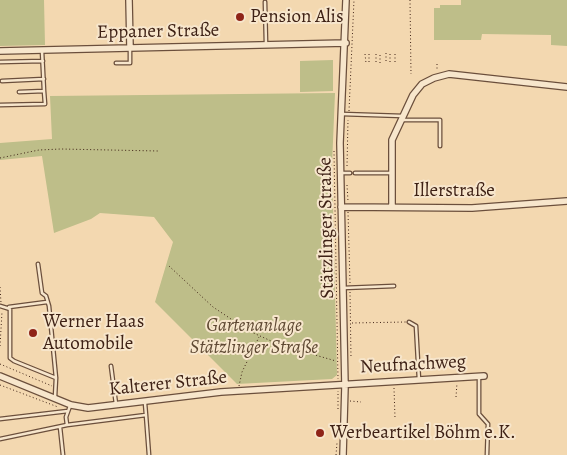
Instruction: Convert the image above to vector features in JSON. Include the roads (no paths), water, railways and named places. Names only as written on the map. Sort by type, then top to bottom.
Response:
[{"type":"street","points":[[129,0],[130,47]]},
{"type":"street","name":"Stätzlinger Straße","points":[[343,455],[347,323],[343,288],[341,207],[346,173],[346,0]]},
{"type":"street","name":"Eppaner Straße","points":[[0,51],[346,43]]},
{"type":"street","points":[[392,206],[392,140],[413,95],[422,84],[449,74],[567,87]]},
{"type":"street","name":"Illerstraße","points":[[341,207],[472,208],[567,201]]},
{"type":"street","name":"Kalterer Straße","points":[[0,376],[55,399],[70,408],[88,408],[238,391],[345,386]]},
{"type":"street","name":"Neufnachweg","points":[[345,386],[351,384],[419,382],[482,376]]},
{"type":"lane","points":[[265,2],[266,44]]},
{"type":"lane","points":[[116,63],[130,63],[130,47]]},
{"type":"lane","points":[[0,105],[45,104],[42,50]]},
{"type":"lane","points":[[0,62],[43,61]]},
{"type":"lane","points":[[2,81],[44,79]]},
{"type":"lane","points":[[18,92],[44,92]]},
{"type":"lane","points":[[345,114],[402,118],[406,121],[440,120],[440,146]]},
{"type":"lane","points":[[355,173],[392,173]]},
{"type":"lane","points":[[38,264],[42,293],[48,302],[57,389],[55,399]]},
{"type":"lane","points":[[343,288],[394,286]]},
{"type":"lane","points":[[1,306],[9,307],[48,302]]},
{"type":"lane","points":[[9,307],[10,358],[14,362],[56,378]]},
{"type":"lane","points":[[409,322],[416,326],[419,382]]},
{"type":"lane","points":[[112,366],[116,404]]},
{"type":"lane","points":[[482,376],[479,414],[488,424],[487,455]]},
{"type":"lane","points":[[145,401],[149,455]]},
{"type":"lane","points":[[0,419],[70,408]]},
{"type":"lane","points":[[68,425],[66,417],[70,408]]},
{"type":"lane","points":[[0,439],[68,425],[146,415]]},
{"type":"lane","points":[[60,427],[63,455]]},
{"type":"lane","points":[[338,455],[343,455]]},
{"type":"place","name":"Pension Alis","points":[[240,17]]},
{"type":"place","name":"Werner Haas Automobile","points":[[33,333]]},
{"type":"place","name":"Werbeartikel Böhm e.K.","points":[[320,433]]},
{"type":"park label","name":"Gartenanlage Stätzlinger Straße","points":[[254,337]]}]
